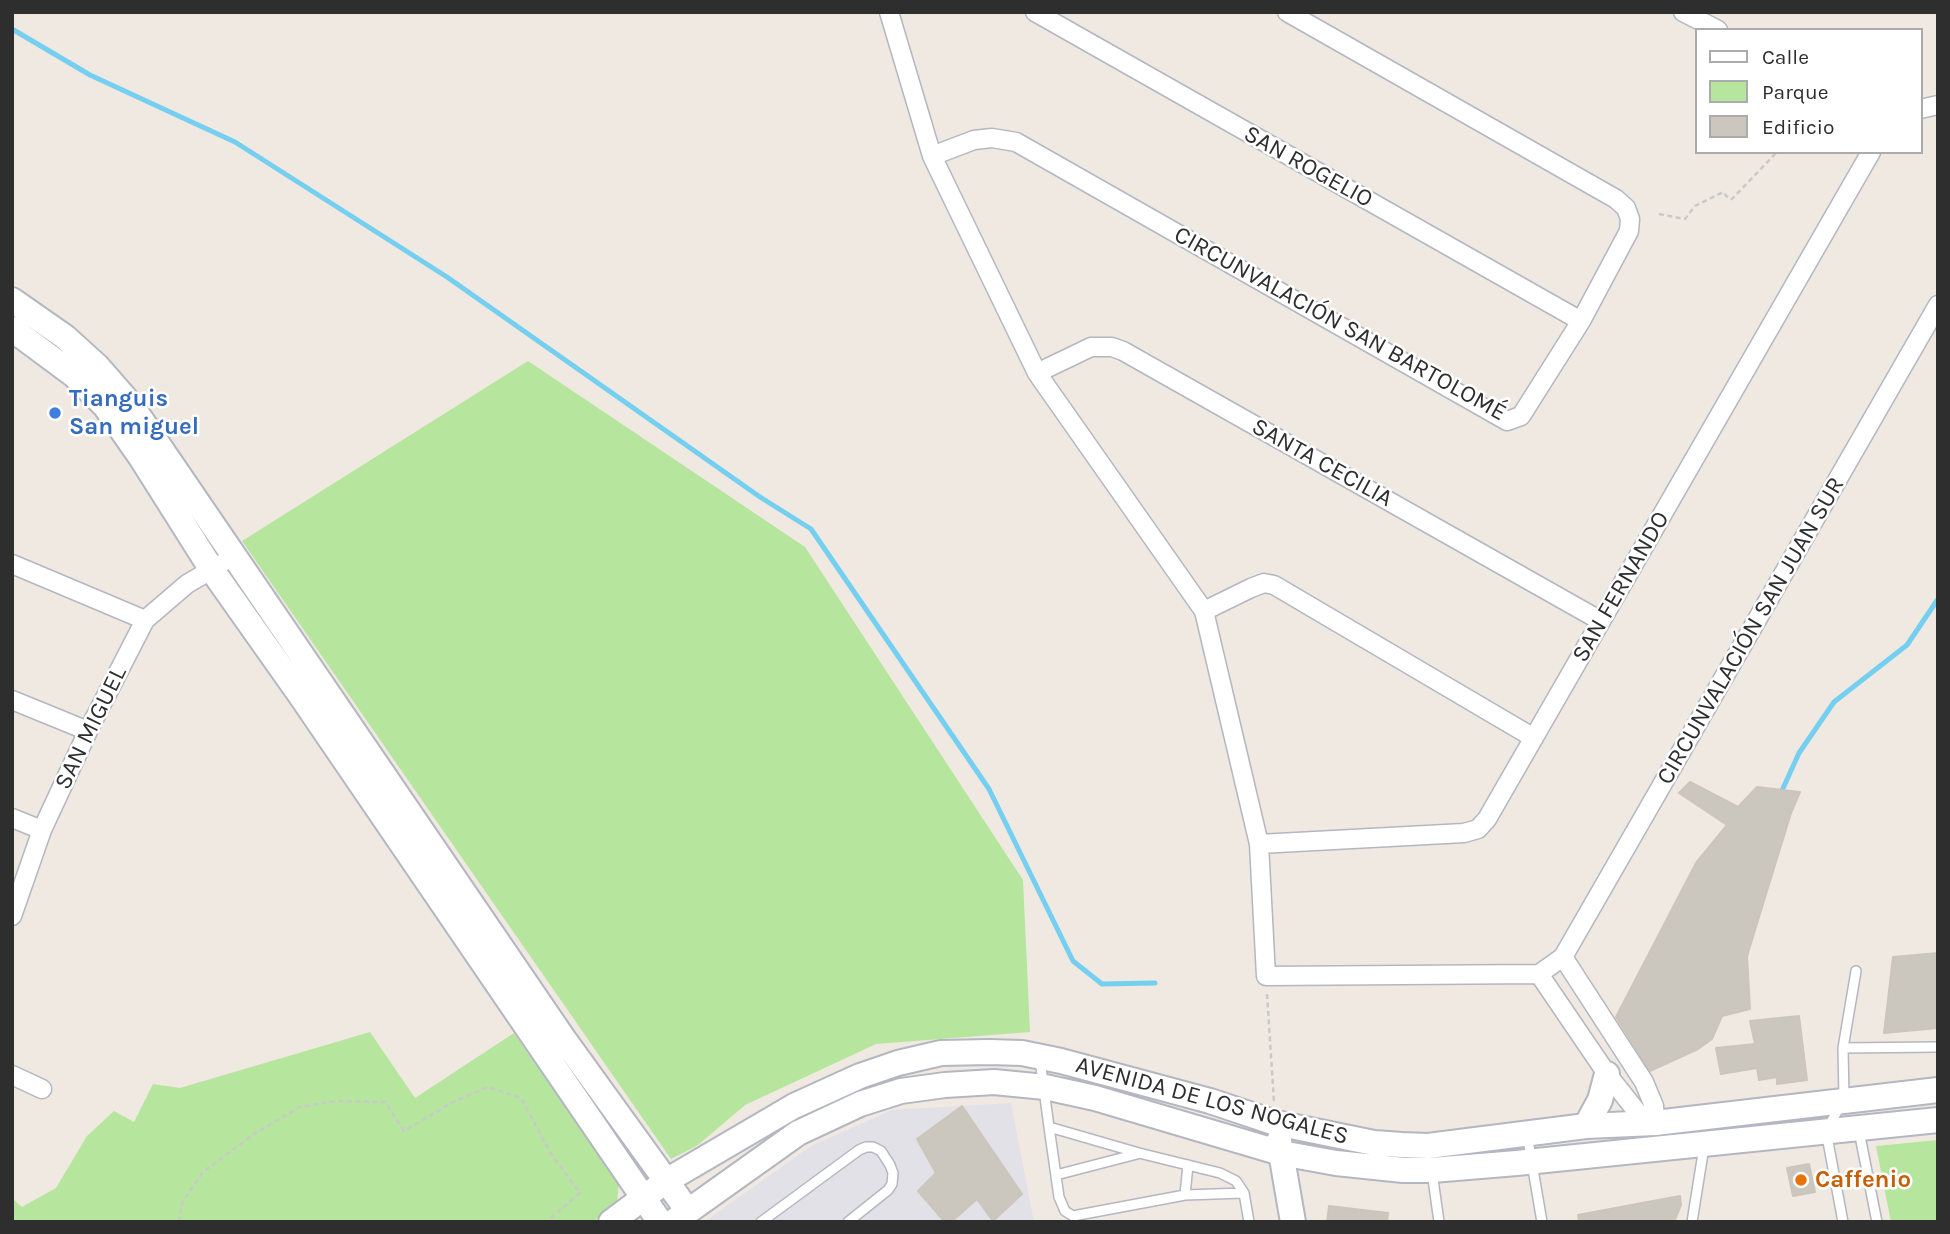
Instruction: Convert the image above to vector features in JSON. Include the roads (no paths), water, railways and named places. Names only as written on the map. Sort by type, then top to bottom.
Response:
[{"type":"main road","points":[[12,300],[65,337],[97,366],[131,405],[554,1046],[642,1198],[660,1222]]},
{"type":"main road","points":[[12,329],[74,375],[105,406],[142,458],[212,570],[554,1046],[666,1181],[680,1216]]},
{"type":"main road","name":"AVENIDA DE LOS NOGALES","points":[[611,1222],[666,1181],[794,1106],[830,1088],[898,1063],[941,1053],[989,1052],[1039,1057],[1088,1067],[1276,1123],[1374,1143],[1428,1146],[1586,1126],[1655,1124],[1844,1099],[1938,1090]]},
{"type":"main road","points":[[1586,1126],[1600,1100],[1606,1074]]},
{"type":"main road","name":"AVENIDA DE LOS NOGALES","points":[[680,1216],[798,1133],[860,1104],[901,1091],[945,1085],[994,1082],[1045,1087],[1095,1098],[1281,1153],[1336,1163],[1403,1170],[1432,1170],[1938,1120]]},
{"type":"main road","points":[[1276,1123],[1293,1222]]},
{"type":"main road","points":[[1626,1151],[1655,1124],[1705,1143]]},
{"type":"street","points":[[889,12],[932,156],[1037,373],[1204,611],[1259,844],[1266,976],[1539,974],[1606,1074],[1638,1113],[1655,1124]]},
{"type":"street","name":"SAN ROGELIO","points":[[1035,12],[1581,321]]},
{"type":"street","name":"CIRCUNVALACIÓN SAN BARTOLOMÉ","points":[[932,156],[974,140],[992,138],[1016,142],[1507,421],[1521,416],[1581,321],[1629,232],[1630,219],[1626,208],[1616,199],[1287,12]]},
{"type":"street","points":[[1683,12],[1714,28]]},
{"type":"street","name":"SAN FERNANDO","points":[[1259,844],[1446,835],[1478,829],[1487,819],[1870,154]]},
{"type":"street","name":"CIRCUNVALACIÓN SAN JUAN SUR","points":[[1539,974],[1563,957],[1938,305]]},
{"type":"street","name":"SANTA CECILIA","points":[[1037,373],[1091,347],[1112,347],[1123,351],[1601,621]]},
{"type":"street","name":"SAN MIGUEL","points":[[12,916],[42,830],[88,731],[145,620],[187,584],[233,557]]},
{"type":"street","points":[[12,564],[145,620]]},
{"type":"street","points":[[1204,611],[1264,583],[1274,585],[1534,738]]},
{"type":"street","points":[[12,700],[88,731]]},
{"type":"street","points":[[12,818],[42,830]]},
{"type":"street","points":[[1563,957],[1644,1082],[1654,1106],[1655,1124]]},
{"type":"street","points":[[12,1075],[42,1089]]},
{"type":"lane","points":[[1843,1222],[1826,1131],[1844,1099],[1843,1048],[1856,971]]},
{"type":"lane","points":[[1843,1048],[1938,1047]]},
{"type":"lane","points":[[1039,1057],[1056,1175],[1062,1205],[1068,1214],[1073,1216],[1185,1195],[1244,1193]]},
{"type":"lane","points":[[1049,1128],[1220,1173],[1236,1181],[1244,1193],[1250,1222]]},
{"type":"lane","points":[[1859,1128],[1877,1222]]},
{"type":"lane","points":[[1527,1133],[1542,1222]]},
{"type":"lane","points":[[1692,1222],[1705,1143]]},
{"type":"lane","points":[[1428,1146],[1439,1222]]},
{"type":"lane","points":[[761,1222],[859,1150],[873,1147],[881,1151],[890,1165],[892,1184],[848,1222]]},
{"type":"lane","points":[[1056,1175],[1139,1153]]},
{"type":"lane","points":[[1185,1195],[1188,1165]]},
{"type":"waterway","points":[[12,29],[90,75],[235,142],[447,277],[760,497],[811,529],[989,789],[1073,961],[1102,984],[1155,983]]},
{"type":"waterway","points":[[1780,795],[1799,753],[1834,702],[1907,645],[1938,599]]},
{"type":"place","name":"Tianguis San miguel","points":[[55,413]]},
{"type":"place","name":"Caffenio","points":[[1801,1180]]}]
